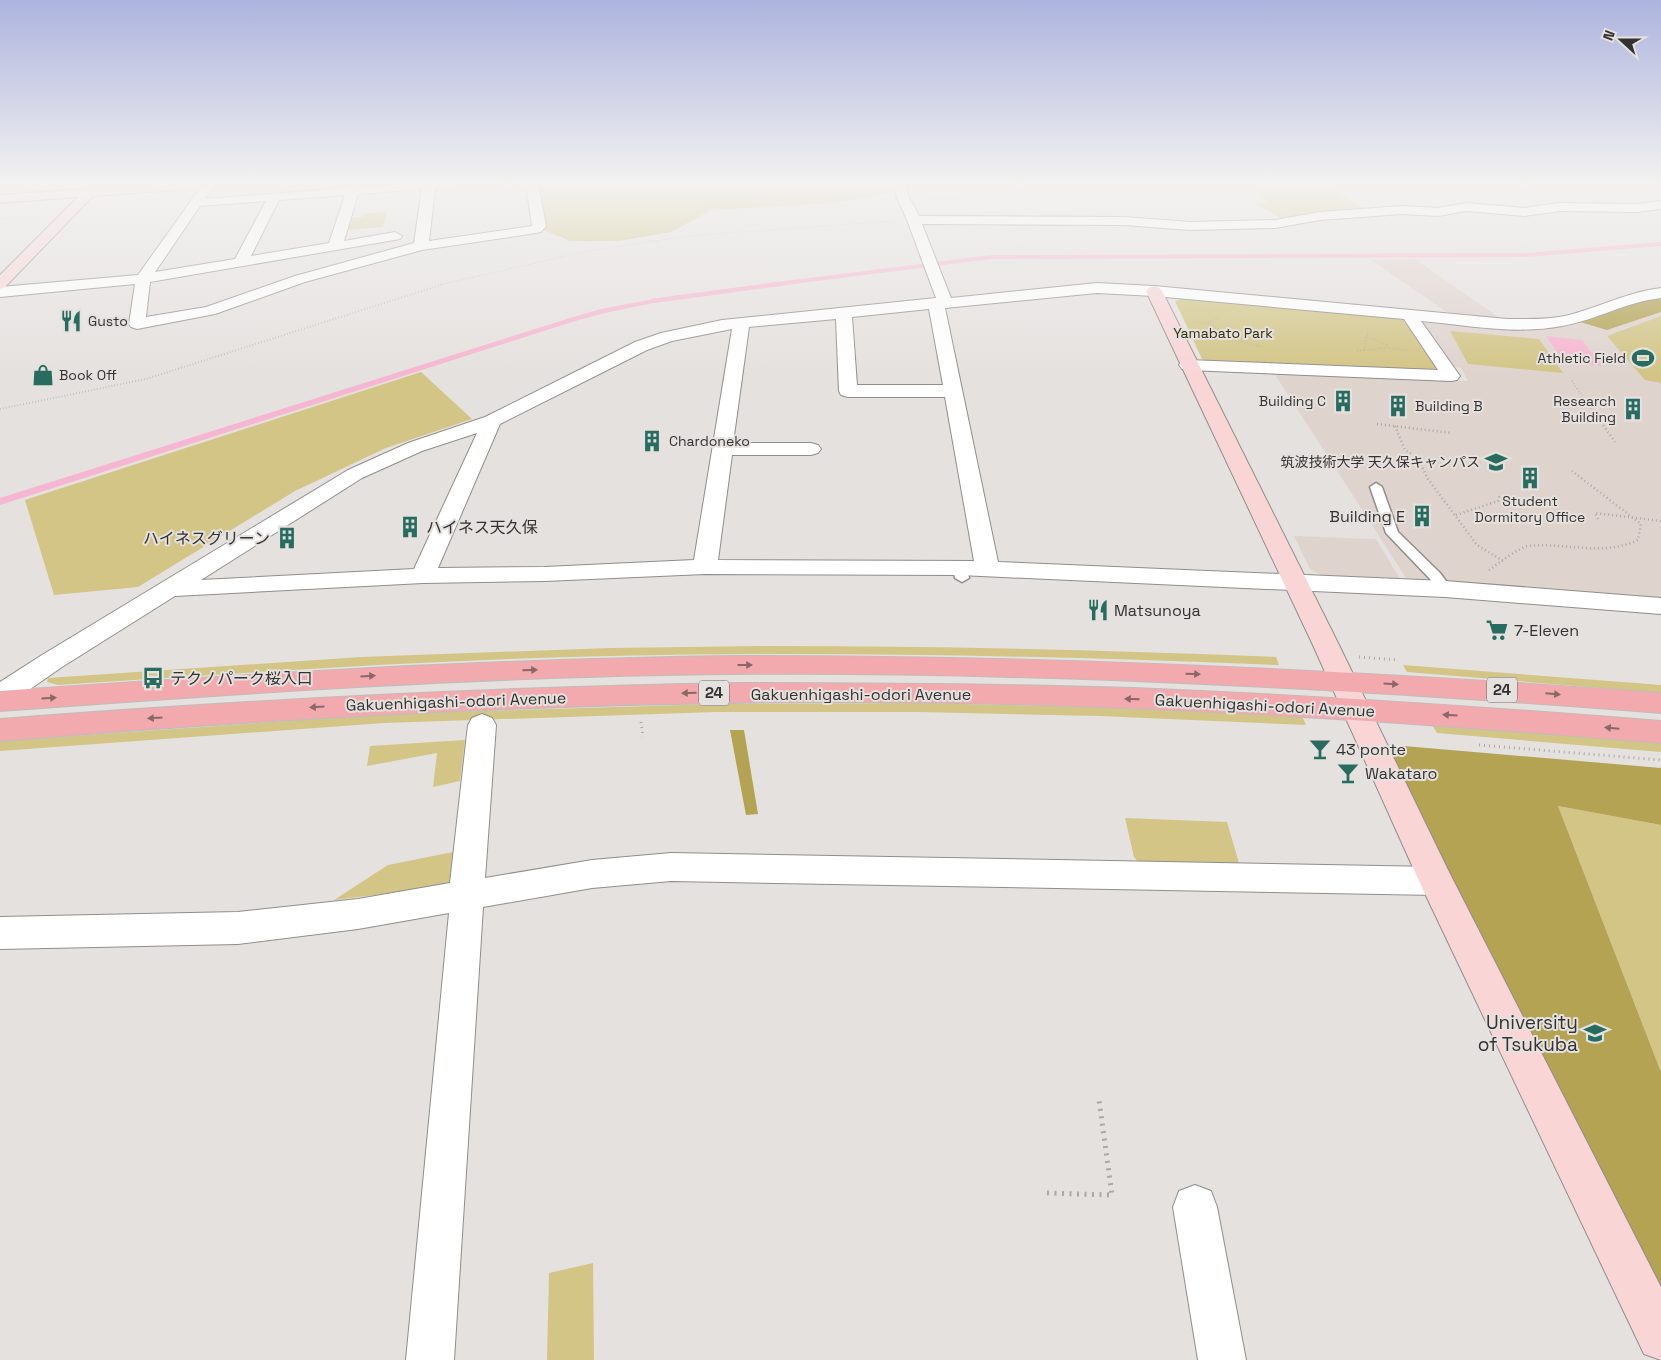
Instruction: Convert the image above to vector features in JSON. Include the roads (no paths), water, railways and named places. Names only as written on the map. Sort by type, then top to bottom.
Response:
[{"type":"main road","name":"Gakuenhigashi-odori Avenue","points":[[0,701],[240,683],[376,676],[727,665],[983,666],[1144,672],[1349,695],[1519,720],[1661,732]]},
{"type":"main road","name":"Gakuenhigashi-odori Avenue","points":[[0,730],[363,704],[611,694],[961,694],[1150,699],[1498,690],[1661,703]]},
{"type":"street","points":[[0,284],[35,247]]},
{"type":"street","points":[[165,247],[143,279],[137,324],[210,311],[395,247]]},
{"type":"street","points":[[241,262],[249,247]]},
{"type":"street","points":[[0,292],[143,279],[332,247]]},
{"type":"street","points":[[925,247],[931,264],[940,303],[953,391],[988,568]]},
{"type":"street","points":[[0,696],[32,674],[355,474],[415,447],[492,421],[641,346],[666,336],[741,324],[1077,288],[1154,291],[1507,324],[1535,324],[1571,320],[1634,297],[1661,293]]},
{"type":"street","points":[[1154,291],[1188,365],[1349,695],[1436,881],[1661,1337]]},
{"type":"street","points":[[753,305],[763,322]]},
{"type":"street","points":[[844,313],[848,391],[953,391]]},
{"type":"street","points":[[1188,365],[1451,376],[1410,315]]},
{"type":"street","points":[[706,567],[741,324]]},
{"type":"street","points":[[423,576],[492,421]]},
{"type":"street","points":[[723,449],[811,449]]},
{"type":"street","points":[[167,590],[423,576],[545,574],[706,567],[961,573],[988,568],[1442,586],[1661,606]]},
{"type":"street","points":[[430,1360],[466,922],[466,896],[482,725]]},
{"type":"street","points":[[0,933],[238,928],[358,914],[592,874],[671,867],[1436,881]]},
{"type":"street","points":[[1195,1207],[1222,1360]]},
{"type":"lane","points":[[1376,487],[1392,533],[1442,586]]},
{"type":"waterway","points":[[770,285],[991,257],[1526,255],[1618,247]]},
{"type":"waterway","points":[[652,301],[779,284]]},
{"type":"place","name":"Gusto","points":[[71,321]]},
{"type":"place","name":"Athletic Field","points":[[1643,358]]},
{"type":"place","name":"Book Off","points":[[43,375]]},
{"type":"place","name":"Building C","points":[[1343,401]]},
{"type":"place","name":"Building B","points":[[1398,406]]},
{"type":"place","name":"Research Building","points":[[1633,409]]},
{"type":"place","name":"Chardoneko","points":[[652,441]]},
{"type":"place","name":"筑波技術大学 天久保キャンパス","points":[[1496,462]]},
{"type":"place","name":"Student Dormitory Office","points":[[1530,478]]},
{"type":"place","name":"Building E","points":[[1422,516]]},
{"type":"place","name":"ハイネス天久保","points":[[410,527]]},
{"type":"place","name":"ハイネスグリーン","points":[[287,538]]},
{"type":"place","name":"Matsunoya","points":[[1098,610]]},
{"type":"place","name":"7-Eleven","points":[[1497,630]]},
{"type":"place","name":"テクノパーク桜入口","points":[[153,678]]},
{"type":"place","name":"43 ponte","points":[[1320,749]]},
{"type":"place","name":"Wakataro","points":[[1348,773]]},
{"type":"place","name":"University of Tsukuba","points":[[1595,1033]]},
{"type":"park label","name":"Yamabato Park","points":[[1223,333]]}]
